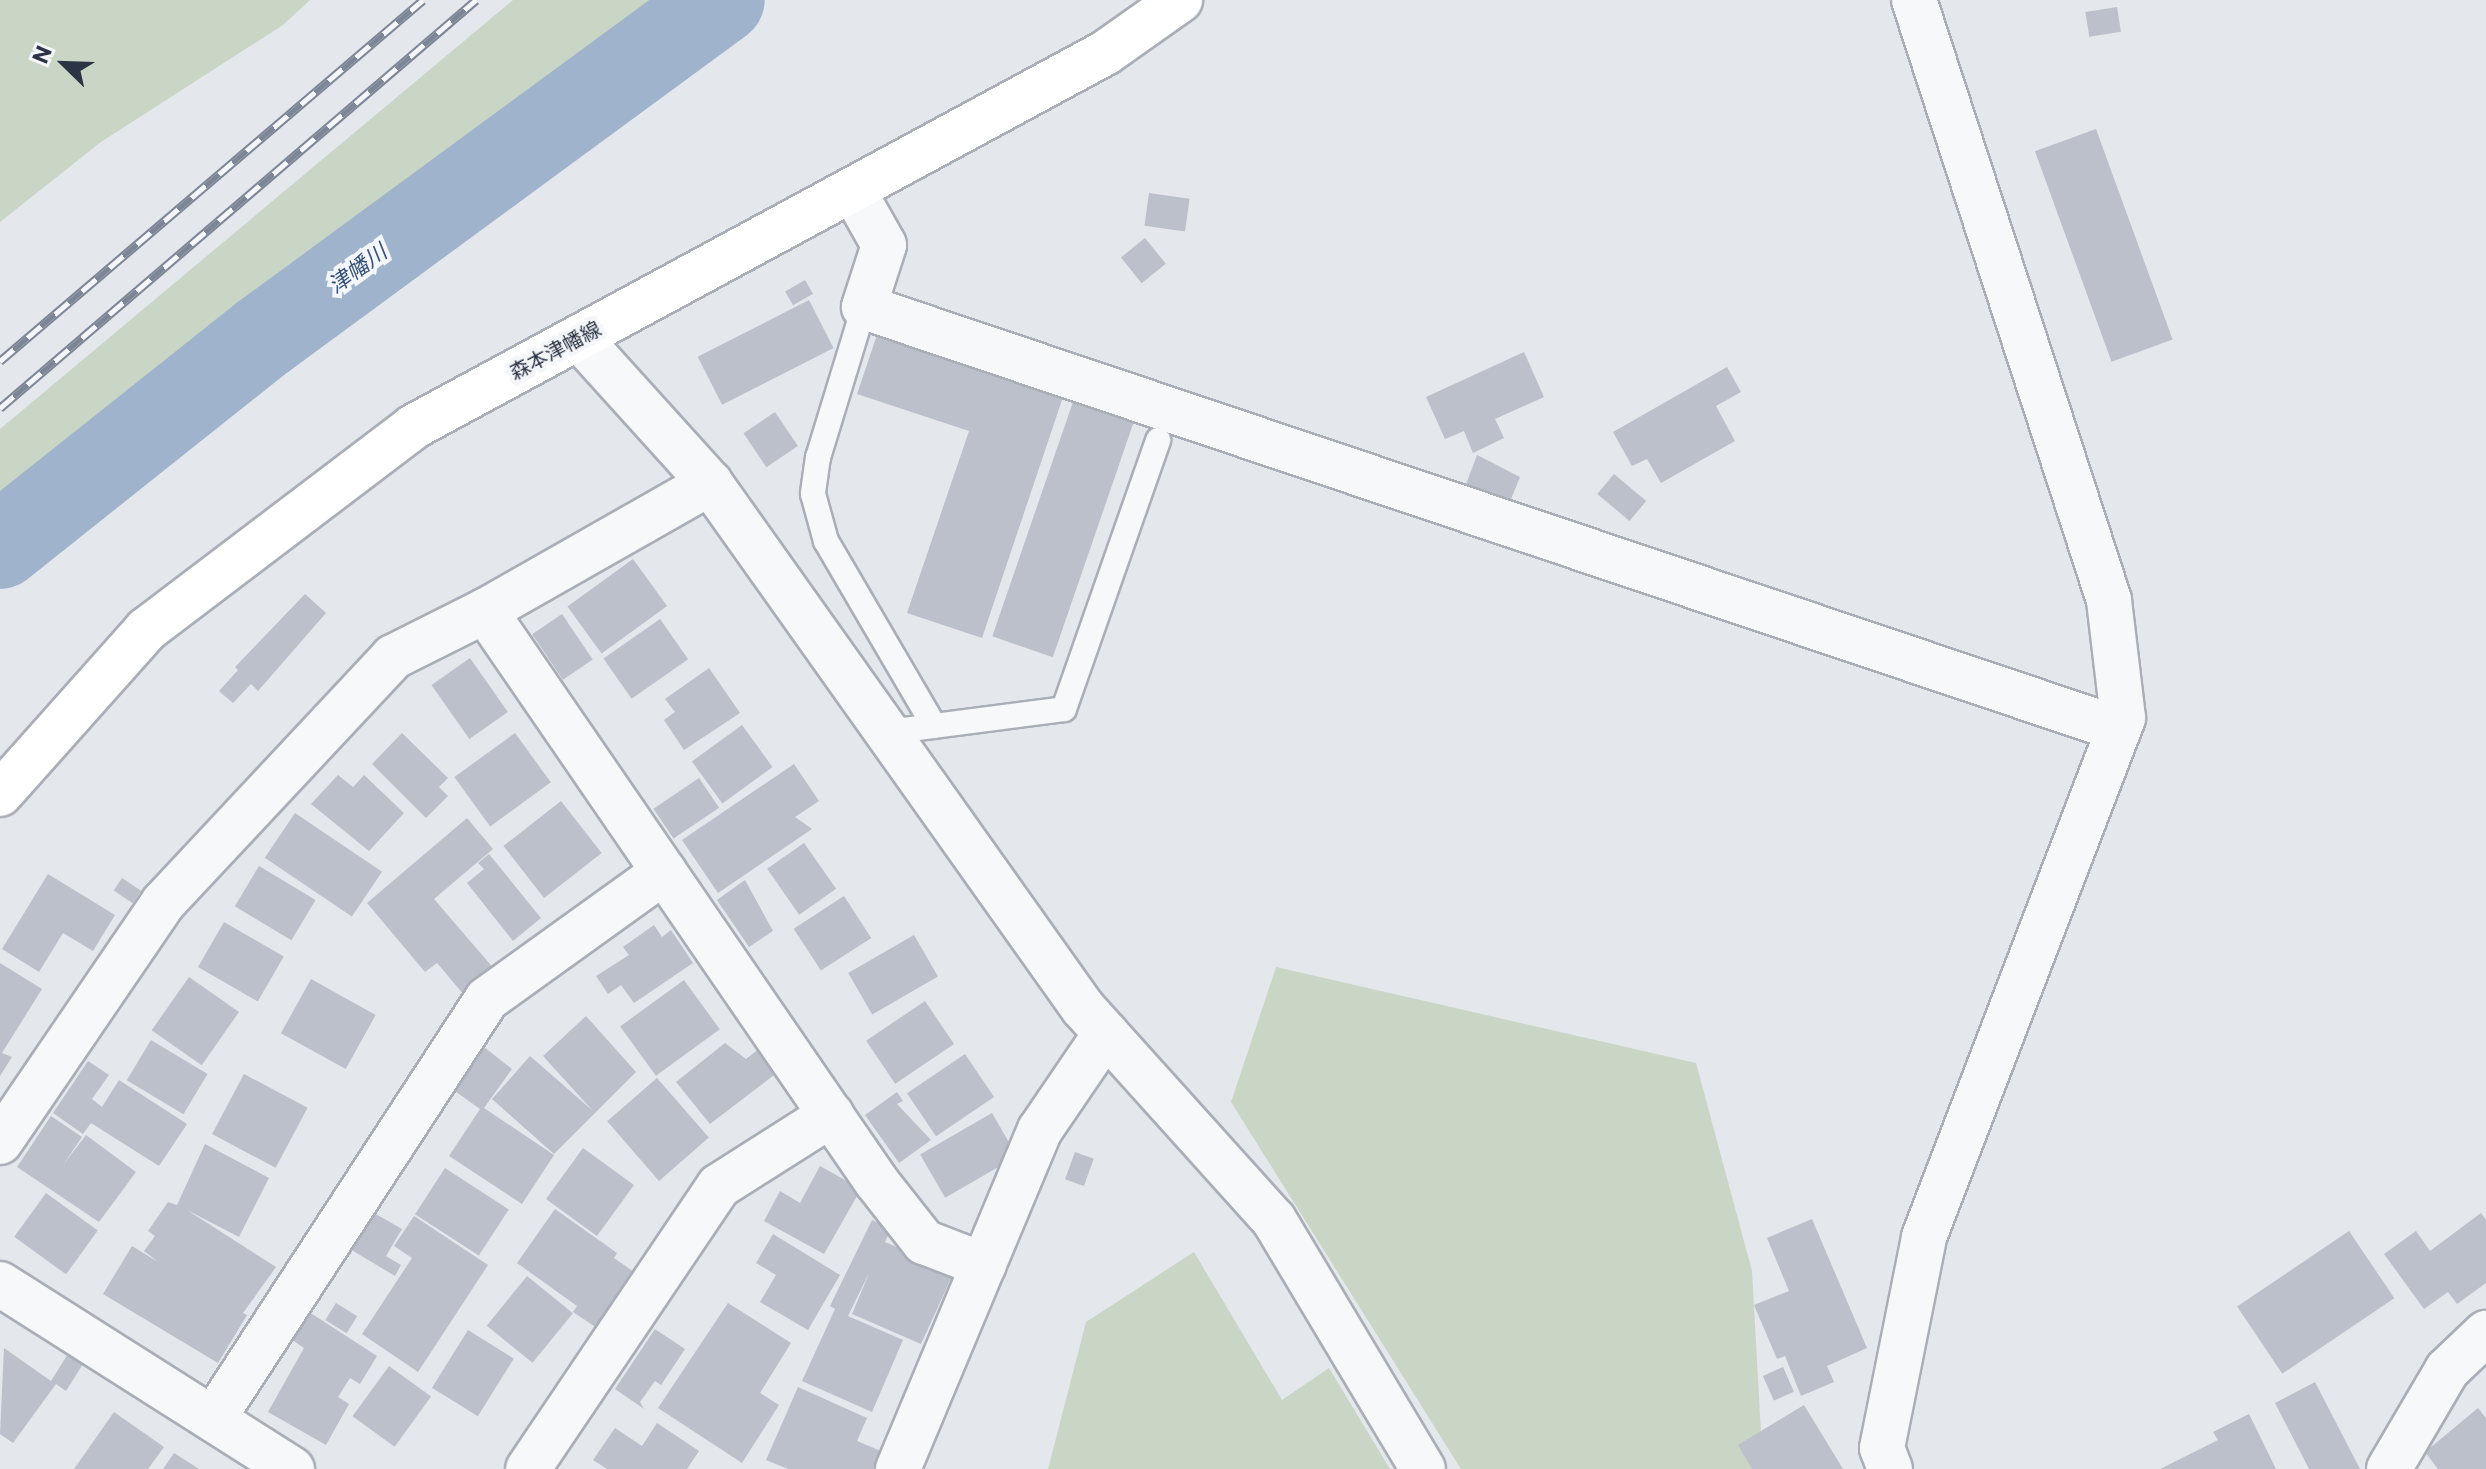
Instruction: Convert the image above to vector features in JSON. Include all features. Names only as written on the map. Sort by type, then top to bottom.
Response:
[{"type":"main road","name":"森本津幡線","points":[[0,794],[146,630],[413,427],[1105,53],[1180,0]]},
{"type":"street","points":[[1890,1469],[1882,1448],[1924,1237],[2123,718],[2109,600],[1914,0]]},
{"type":"street","points":[[853,190],[884,245],[864,307],[2119,729]]},
{"type":"street","points":[[579,338],[710,483],[1106,1033],[1274,1220],[1423,1469]]},
{"type":"street","points":[[0,1142],[163,903],[393,657],[485,611],[710,483]]},
{"type":"street","points":[[485,611],[831,1115],[924,1242],[984,1265]]},
{"type":"street","points":[[213,1419],[487,999],[664,872]]},
{"type":"street","points":[[898,1469],[1040,1130],[1106,1033]]},
{"type":"street","points":[[528,1469],[719,1186],[831,1115]]},
{"type":"street","points":[[0,1284],[292,1469]]},
{"type":"street","points":[[2389,1469],[2447,1370],[2486,1333]]},
{"type":"lane","points":[[864,307],[818,457],[813,494],[826,541],[934,726]]},
{"type":"lane","points":[[887,732],[1064,709],[1158,440]]},
{"type":"green space","points":[[0,0],[310,0],[283,25],[101,142],[0,222]]},
{"type":"green space","points":[[513,0],[680,0],[410,194],[0,516],[0,429]]},
{"type":"green space","points":[[1276,967],[1696,1063],[1752,1271],[1763,1469],[1461,1469],[1231,1102]]},
{"type":"green space","points":[[1194,1252],[1282,1400],[1329,1368],[1390,1469],[1048,1469],[1086,1322]]},
{"type":"building","points":[[2117,7],[2121,32],[2089,37],[2085,12]]},
{"type":"building","points":[[2096,129],[2173,339],[2112,362],[2035,151]]},
{"type":"building","points":[[1149,193],[1190,199],[1185,231],[1144,226]]},
{"type":"building","points":[[1145,238],[1166,264],[1142,283],[1121,258]]},
{"type":"building","points":[[805,280],[813,294],[793,305],[785,292]]},
{"type":"building","points":[[809,300],[834,348],[722,405],[698,357]]},
{"type":"building","points":[[880,326],[1066,388],[982,638],[907,613],[969,431],[857,394]]},
{"type":"building","points":[[1524,352],[1544,397],[1495,419],[1504,438],[1473,453],[1464,431],[1445,439],[1426,397]]},
{"type":"building","points":[[1727,367],[1741,392],[1716,406],[1735,441],[1661,483],[1647,459],[1632,466],[1613,432]]},
{"type":"building","points":[[1074,399],[1135,420],[1053,657],[992,636]]},
{"type":"building","points":[[775,412],[798,446],[766,467],[743,433]]},
{"type":"building","points":[[1477,455],[1520,477],[1509,504],[1465,487]]},
{"type":"building","points":[[1614,474],[1646,501],[1629,521],[1597,494]]},
{"type":"building","points":[[633,559],[667,606],[602,654],[567,607]]},
{"type":"building","points":[[305,594],[326,613],[258,691],[251,684],[233,703],[219,691],[238,670],[235,667]]},
{"type":"building","points":[[562,614],[593,660],[563,680],[532,634]]},
{"type":"building","points":[[660,619],[688,659],[632,699],[603,659]]},
{"type":"building","points":[[470,658],[508,712],[469,739],[431,685]]},
{"type":"building","points":[[709,668],[740,713],[684,750],[664,720],[675,712],[665,699]]},
{"type":"building","points":[[742,725],[773,767],[722,804],[692,761]]},
{"type":"building","points":[[402,733],[448,778],[439,787],[448,796],[426,818],[372,764]]},
{"type":"building","points":[[515,733],[551,782],[490,826],[454,777]]},
{"type":"building","points":[[794,764],[819,801],[795,817],[812,829],[718,893],[682,840]]},
{"type":"building","points":[[338,775],[353,787],[364,775],[404,813],[369,851],[311,804]]},
{"type":"building","points":[[699,778],[719,808],[674,839],[653,809]]},
{"type":"building","points":[[561,801],[602,853],[544,898],[503,846]]},
{"type":"building","points":[[295,813],[382,872],[352,916],[265,858]]},
{"type":"building","points":[[467,818],[493,849],[434,899],[495,970],[465,996],[437,963],[425,972],[367,903]]},
{"type":"building","points":[[804,843],[836,889],[799,915],[767,869]]},
{"type":"building","points":[[489,854],[541,918],[513,941],[467,883],[484,869],[478,863]]},
{"type":"building","points":[[259,866],[316,900],[291,940],[235,906]]},
{"type":"building","points":[[48,874],[115,915],[93,951],[63,933],[39,972],[2,949]]},
{"type":"building","points":[[122,878],[141,891],[133,903],[114,890]]},
{"type":"building","points":[[745,880],[773,931],[749,947],[717,900]]},
{"type":"building","points":[[844,896],[871,938],[821,971],[794,929]]},
{"type":"building","points":[[224,922],[284,956],[258,1002],[198,967]]},
{"type":"building","points":[[654,925],[662,937],[671,930],[693,963],[634,1003],[621,985],[608,994],[596,976],[629,955],[623,947]]},
{"type":"building","points":[[914,935],[938,977],[872,1015],[848,973]]},
{"type":"building","points":[[0,963],[42,989],[2,1053],[12,1057],[0,1076]]},
{"type":"building","points":[[189,977],[239,1012],[202,1065],[152,1030]]},
{"type":"building","points":[[311,979],[376,1015],[346,1069],[281,1033]]},
{"type":"building","points":[[684,980],[720,1029],[656,1076],[620,1026]]},
{"type":"building","points":[[925,1001],[954,1044],[895,1084],[866,1041]]},
{"type":"building","points":[[586,1016],[636,1072],[554,1154],[492,1099],[530,1056],[593,1111],[543,1056]]},
{"type":"building","points":[[151,1040],[208,1074],[183,1114],[127,1080]]},
{"type":"building","points":[[725,1043],[746,1059],[760,1048],[778,1072],[710,1124],[676,1082]]},
{"type":"building","points":[[484,1047],[512,1069],[484,1108],[554,1155],[522,1204],[449,1156],[480,1109],[452,1089]]},
{"type":"building","points":[[965,1054],[994,1097],[936,1136],[907,1093]]},
{"type":"building","points":[[88,1061],[109,1075],[92,1099],[102,1107],[119,1080],[187,1124],[159,1166],[91,1123],[83,1134],[53,1113]]},
{"type":"building","points":[[244,1074],[308,1108],[276,1168],[212,1134]]},
{"type":"building","points":[[657,1078],[709,1138],[659,1181],[607,1121]]},
{"type":"building","points":[[897,1092],[903,1101],[897,1104],[931,1140],[899,1163],[865,1115]]},
{"type":"building","points":[[992,1113],[1017,1156],[945,1198],[920,1154]]},
{"type":"building","points":[[51,1116],[82,1137],[63,1165],[86,1135],[136,1172],[99,1222],[17,1167]]},
{"type":"building","points":[[205,1144],[269,1178],[239,1237],[187,1210],[276,1267],[243,1313],[247,1315],[218,1363],[103,1294],[132,1246],[158,1262],[144,1251],[155,1236],[148,1231],[168,1202],[177,1205]]},
{"type":"building","points":[[583,1148],[634,1185],[597,1236],[546,1199]]},
{"type":"building","points":[[1075,1152],[1094,1159],[1084,1186],[1065,1179]]},
{"type":"building","points":[[820,1166],[861,1189],[824,1254],[764,1221],[780,1191],[800,1203]]},
{"type":"building","points":[[445,1168],[509,1209],[479,1256],[415,1214]]},
{"type":"building","points":[[46,1193],[98,1231],[66,1274],[14,1237]]},
{"type":"building","points":[[367,1209],[402,1229],[386,1256],[401,1265],[395,1276],[345,1246]]},
{"type":"building","points":[[555,1209],[617,1253],[614,1258],[634,1272],[597,1328],[573,1312],[577,1306],[517,1263]]},
{"type":"building","points":[[2481,1213],[2486,1220],[2486,1283],[2457,1304],[2448,1292],[2424,1309],[2384,1254],[2416,1231],[2430,1251]]},
{"type":"building","points":[[414,1216],[488,1265],[418,1372],[362,1334],[412,1258],[394,1246]]},
{"type":"building","points":[[1812,1219],[1867,1348],[1827,1366],[1834,1382],[1801,1396],[1785,1356],[1777,1359],[1754,1305],[1789,1291],[1767,1238]]},
{"type":"building","points":[[872,1220],[891,1229],[885,1242],[954,1272],[921,1344],[852,1314],[870,1271],[848,1316],[903,1340],[872,1412],[802,1381],[835,1309],[830,1306]]},
{"type":"building","points":[[2349,1231],[2394,1298],[2282,1374],[2237,1306]]},
{"type":"building","points":[[773,1234],[840,1275],[808,1330],[760,1302],[776,1275],[756,1263]]},
{"type":"building","points":[[527,1276],[573,1313],[533,1363],[487,1326]]},
{"type":"building","points":[[336,1303],[357,1316],[347,1333],[325,1320]]},
{"type":"building","points":[[728,1303],[791,1343],[760,1393],[779,1405],[742,1463],[658,1408]]},
{"type":"building","points":[[306,1310],[377,1356],[360,1384],[350,1378],[338,1397],[349,1404],[326,1445],[268,1412],[304,1348],[288,1337]]},
{"type":"building","points":[[655,1329],[685,1349],[661,1385],[655,1381],[640,1402],[644,1409],[615,1389]]},
{"type":"building","points":[[468,1330],[514,1359],[478,1416],[432,1388]]},
{"type":"building","points":[[4,1348],[51,1381],[71,1349],[86,1359],[66,1391],[56,1384],[13,1443],[0,1434]]},
{"type":"building","points":[[389,1366],[431,1397],[395,1447],[353,1416]]},
{"type":"building","points":[[1783,1367],[1794,1392],[1774,1401],[1763,1376]]},
{"type":"building","points":[[2315,1382],[2360,1469],[2309,1469],[2275,1403]]},
{"type":"building","points":[[798,1387],[867,1418],[857,1441],[888,1454],[882,1469],[788,1469],[766,1460]]},
{"type":"building","points":[[1804,1405],[1843,1469],[1752,1469],[1738,1445]]},
{"type":"building","points":[[2478,1408],[2486,1418],[2486,1469],[2438,1469],[2425,1452]]},
{"type":"building","points":[[114,1412],[164,1447],[148,1469],[74,1469]]},
{"type":"building","points":[[2249,1414],[2276,1469],[2160,1469],[2218,1440],[2213,1432]]},
{"type":"building","points":[[657,1423],[699,1451],[687,1469],[607,1469],[593,1460],[615,1428],[642,1446]]},
{"type":"building","points":[[174,1453],[199,1469],[163,1469]]},
{"type":"waterway","name":"津幡川","points":[[0,546],[263,337],[722,0]]},
{"type":"railway","points":[[0,361],[423,0]]},
{"type":"railway","points":[[0,408],[476,0]]}]
